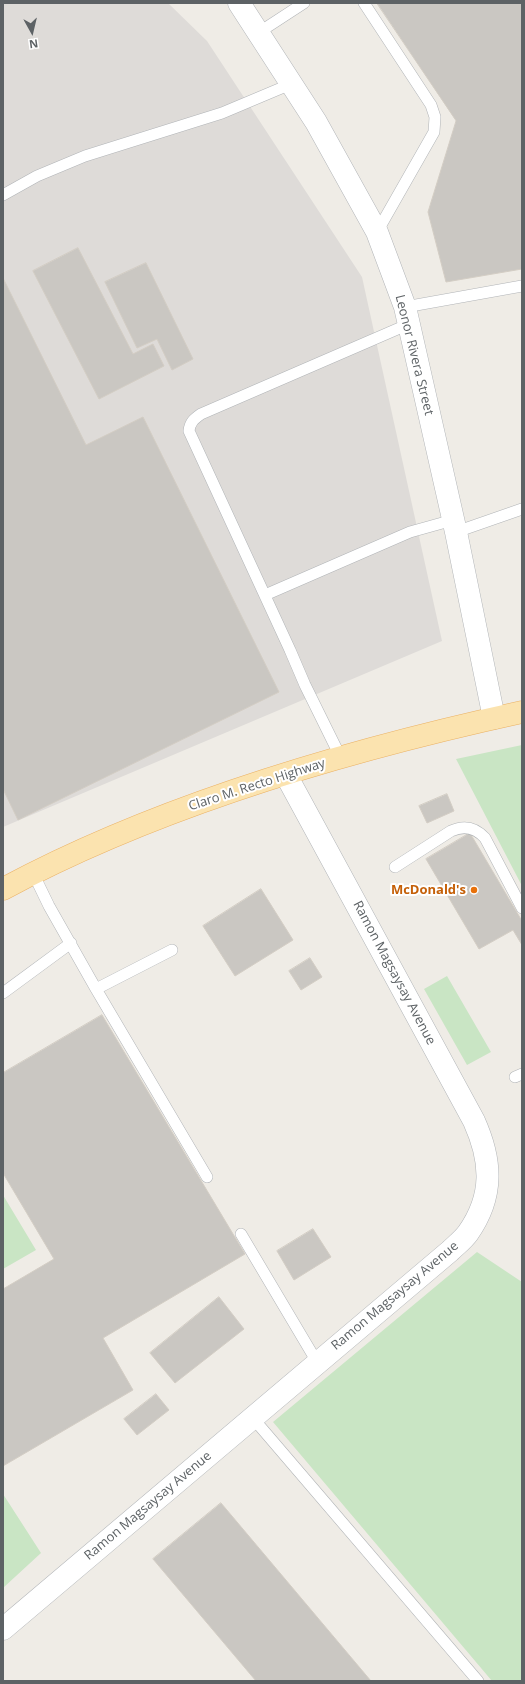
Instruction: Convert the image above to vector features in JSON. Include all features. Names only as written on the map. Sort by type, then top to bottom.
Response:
[{"type":"main road","name":"Claro M. Recto Highway","points":[[3,889],[32,873],[82,850],[138,826],[204,801],[286,774],[399,741],[522,712]]},
{"type":"street","name":"Leonor Rivera Street","points":[[239,3],[316,122],[377,232],[407,316],[454,526],[494,718]]},
{"type":"street","name":"Ramon Magsaysay Avenue","points":[[3,1629],[450,1251],[467,1234],[481,1210],[488,1184],[484,1142],[286,774]]},
{"type":"lane","points":[[258,33],[304,3]]},
{"type":"lane","points":[[364,3],[431,105],[434,117],[434,132],[377,232]]},
{"type":"lane","points":[[3,195],[37,176],[85,156],[222,113],[291,84]]},
{"type":"lane","points":[[341,758],[305,685],[189,431],[190,424],[201,414],[407,316],[522,286]]},
{"type":"lane","points":[[265,595],[410,532],[454,526],[522,509]]},
{"type":"lane","points":[[395,867],[459,827],[474,828],[485,838],[522,908]]},
{"type":"lane","points":[[32,873],[96,989],[207,1177]]},
{"type":"lane","points":[[3,993],[71,943]]},
{"type":"lane","points":[[96,989],[172,950]]},
{"type":"lane","points":[[241,1234],[317,1362]]},
{"type":"lane","points":[[252,1417],[478,1681]]},
{"type":"shaded area","points":[[3,3],[168,3],[207,41],[362,277],[442,641],[3,827]]},
{"type":"green space","points":[[522,745],[522,886],[456,759]]},
{"type":"green space","points":[[447,976],[491,1052],[467,1065],[424,989]]},
{"type":"green space","points":[[3,1195],[36,1250],[3,1269]]},
{"type":"green space","points":[[477,1252],[522,1282],[522,1681],[492,1681],[273,1422]]},
{"type":"green space","points":[[3,1494],[41,1553],[3,1588]]},
{"type":"building","points":[[377,3],[522,3],[522,269],[446,282],[428,212],[456,121]]},
{"type":"building","points":[[78,248],[133,354],[153,344],[164,366],[99,399],[33,271]]},
{"type":"building","points":[[146,263],[193,359],[172,370],[157,339],[137,348],[105,282]]},
{"type":"building","points":[[3,278],[86,445],[143,417],[279,692],[18,820],[3,789]]},
{"type":"building","points":[[447,794],[454,811],[427,823],[419,806]]},
{"type":"building","name":"McDonald's","points":[[470,833],[522,921],[522,945],[513,930],[479,949],[426,859]]},
{"type":"building","points":[[261,889],[293,940],[235,976],[203,926]]},
{"type":"building","points":[[310,958],[322,977],[301,990],[289,971]]},
{"type":"building","points":[[102,1015],[245,1254],[103,1338],[133,1390],[3,1466],[3,1289],[54,1259],[3,1173],[3,1073]]},
{"type":"building","points":[[313,1229],[331,1257],[294,1280],[277,1251]]},
{"type":"building","points":[[219,1297],[244,1329],[175,1383],[150,1353]]},
{"type":"building","points":[[156,1394],[169,1410],[137,1435],[124,1419]]},
{"type":"building","points":[[221,1503],[371,1681],[256,1681],[153,1559]]},
{"type":"place","name":"McDonald's","points":[[474,890]]}]
